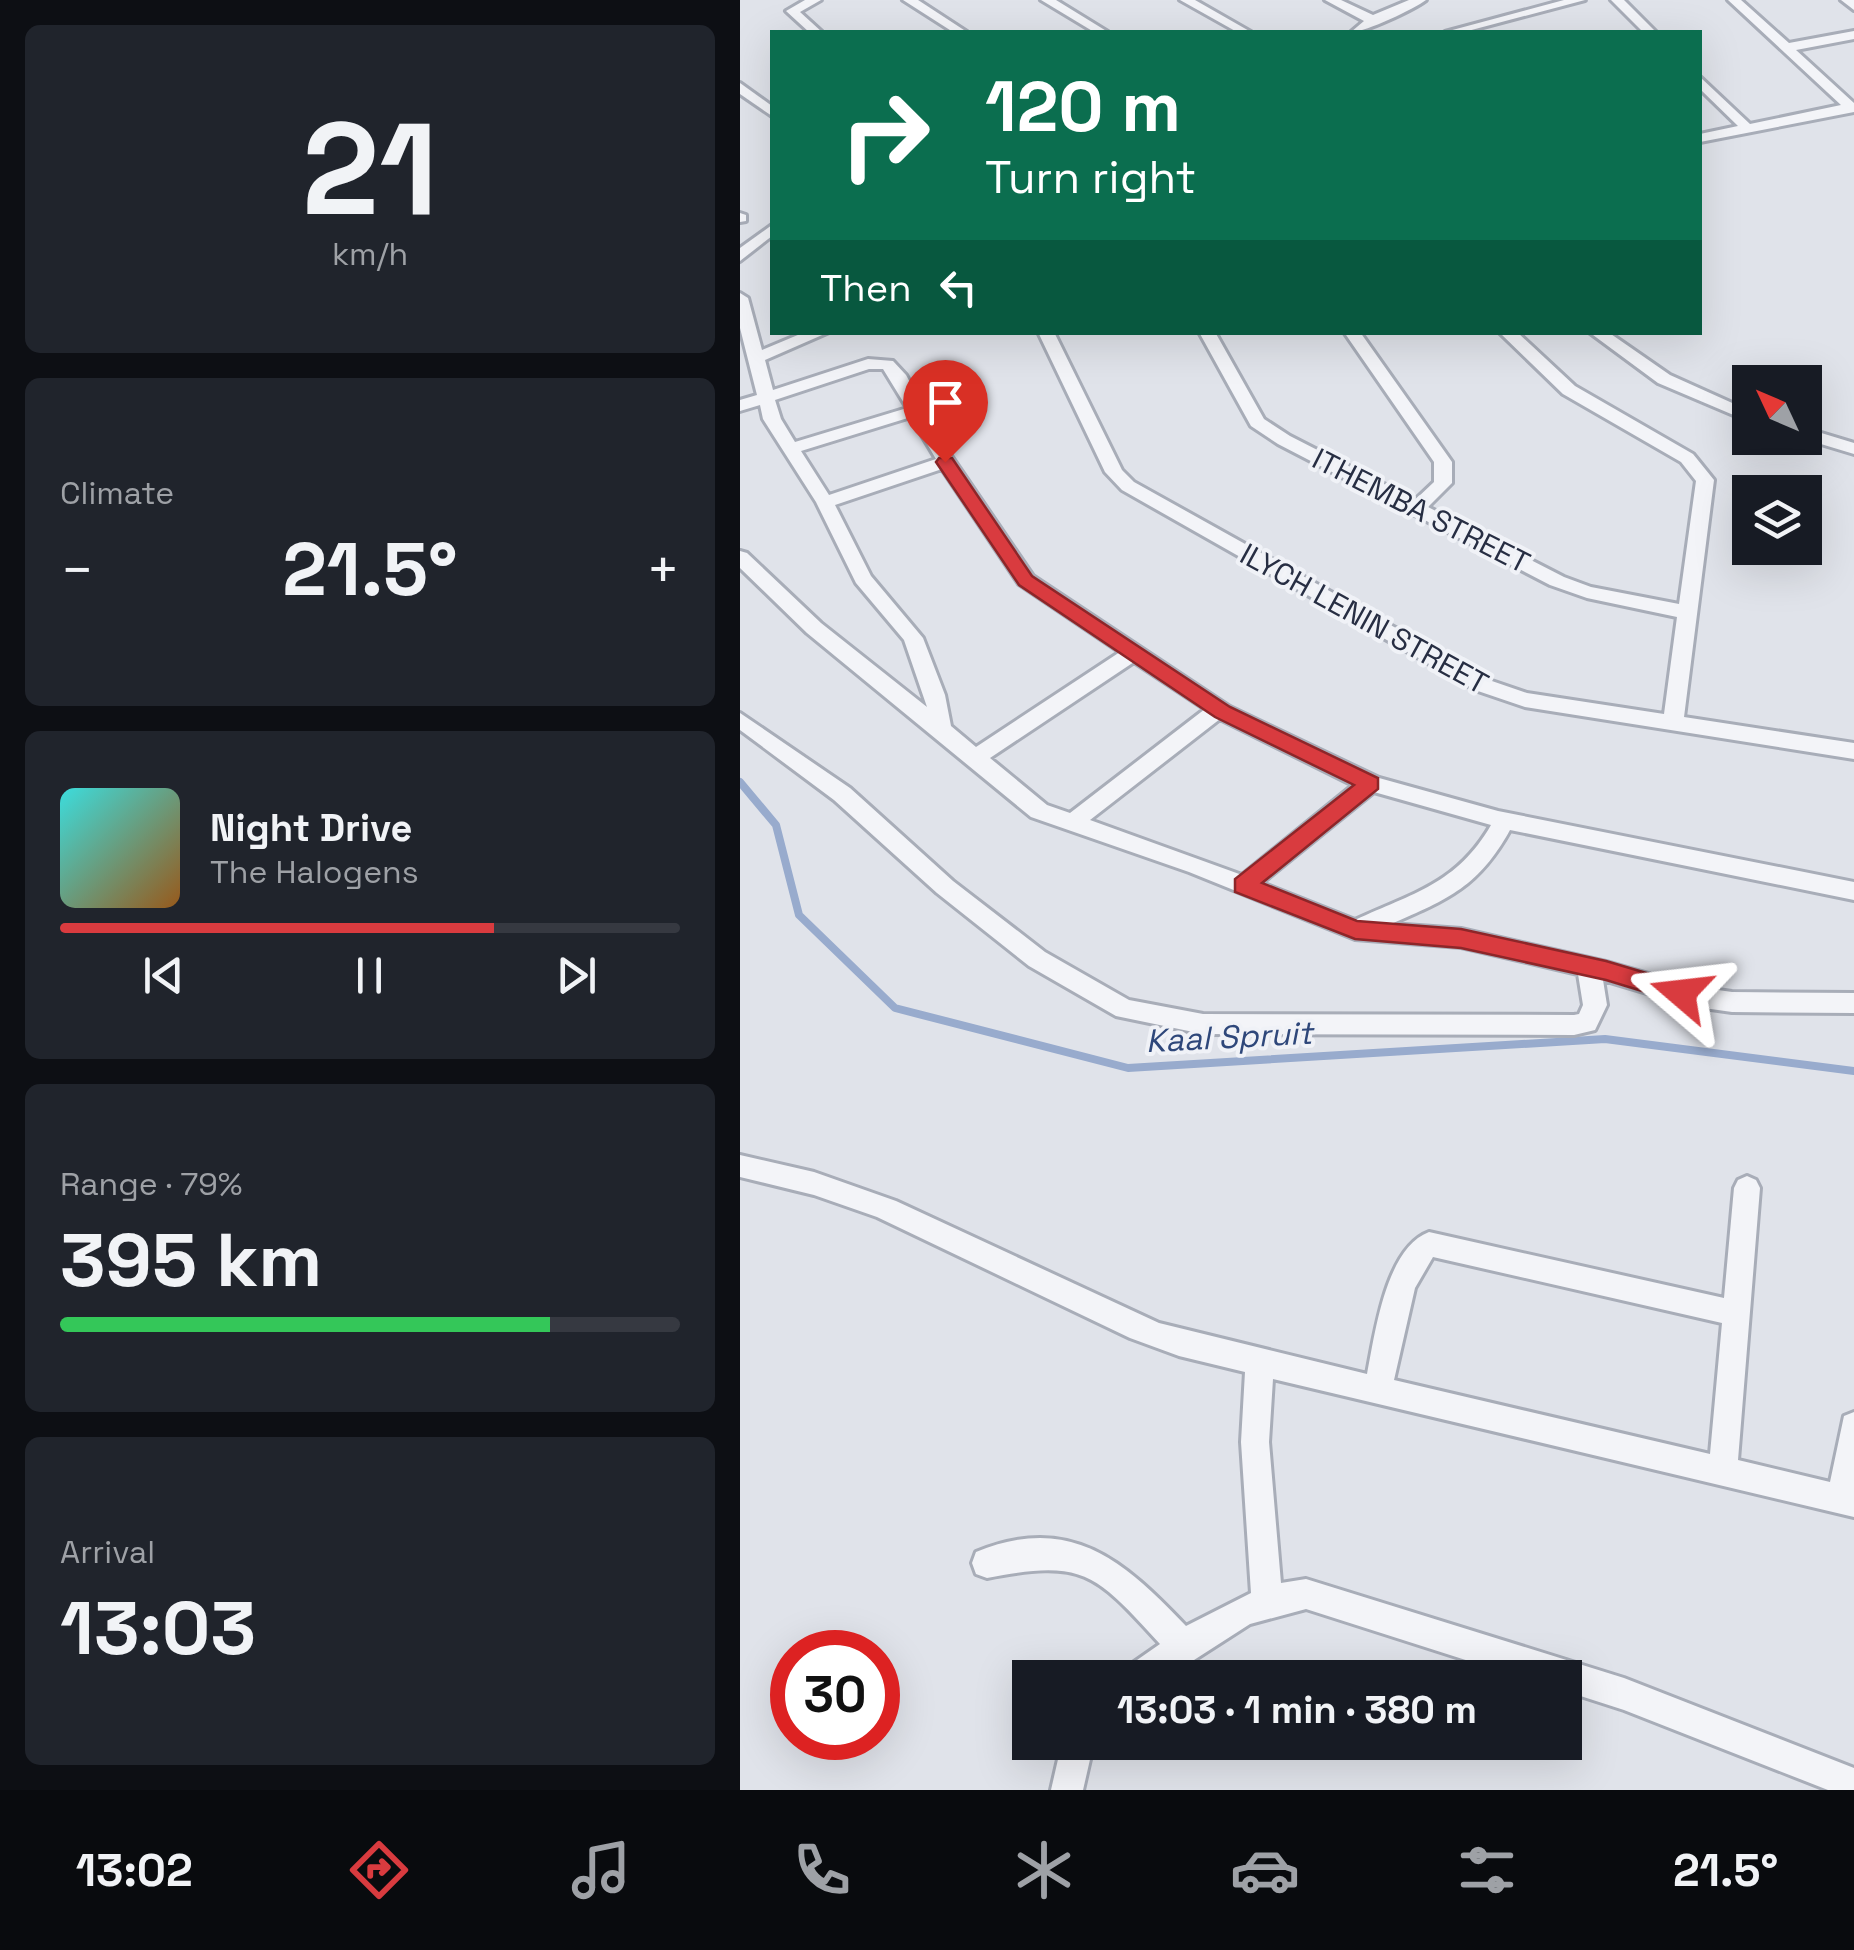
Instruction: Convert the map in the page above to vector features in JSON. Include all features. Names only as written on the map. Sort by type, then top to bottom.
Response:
[{"type":"street","points":[[814,30],[792,10],[815,0]]},
{"type":"street","points":[[909,0],[959,30]]},
{"type":"street","points":[[1047,0],[1099,30]]},
{"type":"street","points":[[1186,0],[1241,30]]},
{"type":"street","points":[[1331,0],[1372,20]]},
{"type":"street","points":[[1360,30],[1372,20],[1420,0]]},
{"type":"street","points":[[1458,30],[1554,2],[1579,0]]},
{"type":"street","points":[[1617,0],[1648,30]]},
{"type":"street","points":[[1734,0],[1853,107]]},
{"type":"street","points":[[1847,0],[1854,6]]},
{"type":"street","points":[[1789,47],[1854,35]]},
{"type":"street","points":[[1702,84],[1749,130]]},
{"type":"street","points":[[740,87],[770,110]]},
{"type":"street","points":[[1702,138],[1853,107]]},
{"type":"street","points":[[740,256],[770,231]]},
{"type":"street","points":[[740,298],[764,396],[863,579],[918,647],[941,729]]},
{"type":"street","points":[[740,378],[758,364],[814,335]]},
{"type":"street","name":"ILYCH LENIN STREET","points":[[1050,335],[1114,472],[1133,490],[1494,691],[1673,724],[1854,751]]},
{"type":"street","name":"ITHEMBA STREET","points":[[1209,335],[1264,428],[1579,590],[1690,612]]},
{"type":"street","points":[[1354,335],[1444,462],[1443,483],[1418,508]]},
{"type":"street","points":[[1511,335],[1569,390],[1688,458],[1702,474],[1705,506],[1673,724]]},
{"type":"street","points":[[1602,335],[1664,379],[1732,408]]},
{"type":"street","points":[[740,406],[880,362],[894,369],[945,462],[1026,580],[1219,709],[1370,783],[1505,820],[1854,891]]},
{"type":"street","points":[[790,449],[918,410]]},
{"type":"street","points":[[1822,439],[1854,449]]},
{"type":"street","points":[[824,502],[945,462]]},
{"type":"street","points":[[740,558],[836,647],[1040,812],[1355,930],[1461,938],[1589,967],[1690,996],[1732,1002],[1854,1003]]},
{"type":"street","points":[[974,759],[1136,652]]},
{"type":"street","points":[[1072,823],[1219,709]]},
{"type":"street","points":[[740,720],[842,794],[945,887],[1036,960],[1105,1001],[1141,1014],[1203,1024],[1574,1026],[1587,1023],[1594,1013],[1589,967]]},
{"type":"street","points":[[1244,886],[1370,783]]},
{"type":"street","points":[[1355,930],[1459,884],[1482,862],[1505,820]]},
{"type":"street","points":[[740,1166],[874,1205],[1145,1332],[1848,1500],[1854,1426]]},
{"type":"street","points":[[1723,1468],[1747,1188]]},
{"type":"street","points":[[1378,1388],[1406,1273],[1419,1249],[1429,1244],[1736,1313]]},
{"type":"street","points":[[1260,1361],[1255,1429],[1267,1601]]},
{"type":"street","points":[[987,1563],[1054,1553],[1087,1562],[1133,1592],[1185,1647]]},
{"type":"street","points":[[1165,1660],[1267,1601],[1306,1594],[1479,1645],[1624,1694],[1854,1784]]},
{"type":"street","points":[[1067,1790],[1074,1760]]},
{"type":"waterway","name":"Kaal Spruit","points":[[740,782],[776,825],[799,915],[895,1008],[1128,1068],[1605,1039],[1854,1071]]},
{"type":"route","points":[[945,462],[1026,580],[1222,712],[1370,783],[1276,855],[1244,886],[1355,930],[1461,938],[1606,971],[1681,993]]}]
